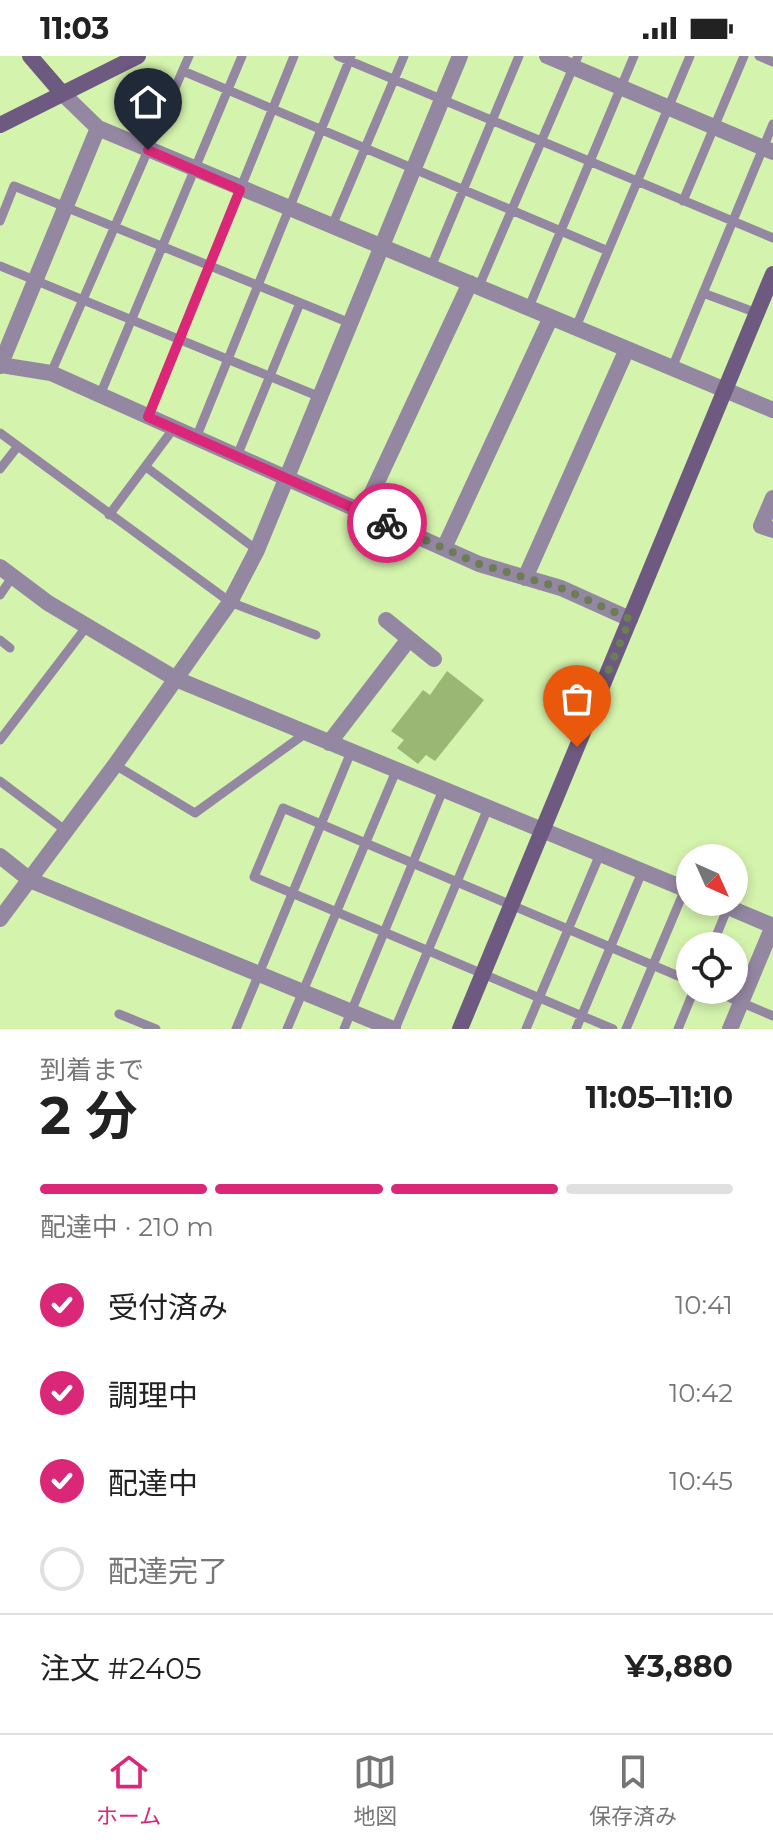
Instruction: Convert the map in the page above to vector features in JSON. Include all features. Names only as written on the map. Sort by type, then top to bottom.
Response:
[{"type":"street","points":[[30,56],[98,128],[240,190],[475,284],[773,410]]},
{"type":"street","points":[[0,125],[138,56]]},
{"type":"street","points":[[0,919],[115,765],[230,602],[257,550],[460,56]]},
{"type":"street","points":[[547,56],[575,61],[621,87],[768,150]]},
{"type":"street","points":[[98,128],[0,365],[51,373],[479,564],[561,588],[630,619]]},
{"type":"street","points":[[460,1029],[773,274]]},
{"type":"street","points":[[363,512],[475,284]]},
{"type":"street","points":[[444,548],[551,317]]},
{"type":"street","points":[[525,578],[627,349]]},
{"type":"street","points":[[773,498],[761,526],[773,530]]},
{"type":"street","points":[[7,572],[48,603],[176,679],[676,886]]},
{"type":"street","points":[[386,620],[434,659]]},
{"type":"street","points":[[329,743],[409,639]]},
{"type":"street","points":[[0,856],[30,880],[394,1029]]},
{"type":"street","points":[[748,915],[773,926],[748,985]]},
{"type":"street","points":[[730,1029],[740,1004]]},
{"type":"lane","points":[[51,373],[189,56]]},
{"type":"lane","points":[[100,395],[242,56]]},
{"type":"lane","points":[[148,417],[294,56]]},
{"type":"lane","points":[[338,56],[350,58],[394,80],[773,238]]},
{"type":"lane","points":[[332,226],[404,56]]},
{"type":"lane","points":[[431,267],[519,56]]},
{"type":"lane","points":[[529,307],[634,56]]},
{"type":"lane","points":[[576,327],[690,56]]},
{"type":"lane","points":[[683,201],[744,56]]},
{"type":"lane","points":[[759,56],[773,62]]},
{"type":"lane","points":[[196,438],[350,58]]},
{"type":"lane","points":[[475,284],[512,210],[575,61]]},
{"type":"lane","points":[[183,71],[608,251]]},
{"type":"lane","points":[[672,368],[732,221],[768,150],[773,124]]},
{"type":"lane","points":[[0,221],[14,186],[350,323]]},
{"type":"lane","points":[[0,266],[320,397]]},
{"type":"lane","points":[[703,293],[757,313]]},
{"type":"lane","points":[[237,456],[300,303]]},
{"type":"lane","points":[[109,515],[174,428]]},
{"type":"lane","points":[[0,433],[230,602],[316,635]]},
{"type":"lane","points":[[0,469],[18,446]]},
{"type":"lane","points":[[146,467],[257,550]]},
{"type":"lane","points":[[0,595],[7,572]]},
{"type":"lane","points":[[0,740],[87,626]]},
{"type":"lane","points":[[0,640],[10,648]]},
{"type":"lane","points":[[115,765],[195,813],[306,733]]},
{"type":"lane","points":[[236,1029],[351,752]]},
{"type":"lane","points":[[287,1029],[396,771]]},
{"type":"lane","points":[[0,781],[65,830]]},
{"type":"lane","points":[[344,1029],[443,790]]},
{"type":"lane","points":[[613,1029],[254,877],[283,808],[676,975]]},
{"type":"lane","points":[[394,1029],[488,808]]},
{"type":"lane","points":[[526,1029],[600,854]]},
{"type":"lane","points":[[576,1029],[642,872]]},
{"type":"lane","points":[[626,1029],[676,914]]},
{"type":"lane","points":[[678,1029],[688,1004]]},
{"type":"lane","points":[[746,1004],[773,1016]]},
{"type":"lane","points":[[119,1014],[156,1029]]},
{"type":"building","points":[[447,671],[484,700],[435,761],[426,755],[418,764],[397,748],[404,740],[391,731],[423,690],[430,695]]},
{"type":"way so far","points":[[387,523],[479,564],[561,588],[630,619],[577,747]]},
{"type":"route","points":[[148,150],[240,190],[148,417],[387,523]]}]
